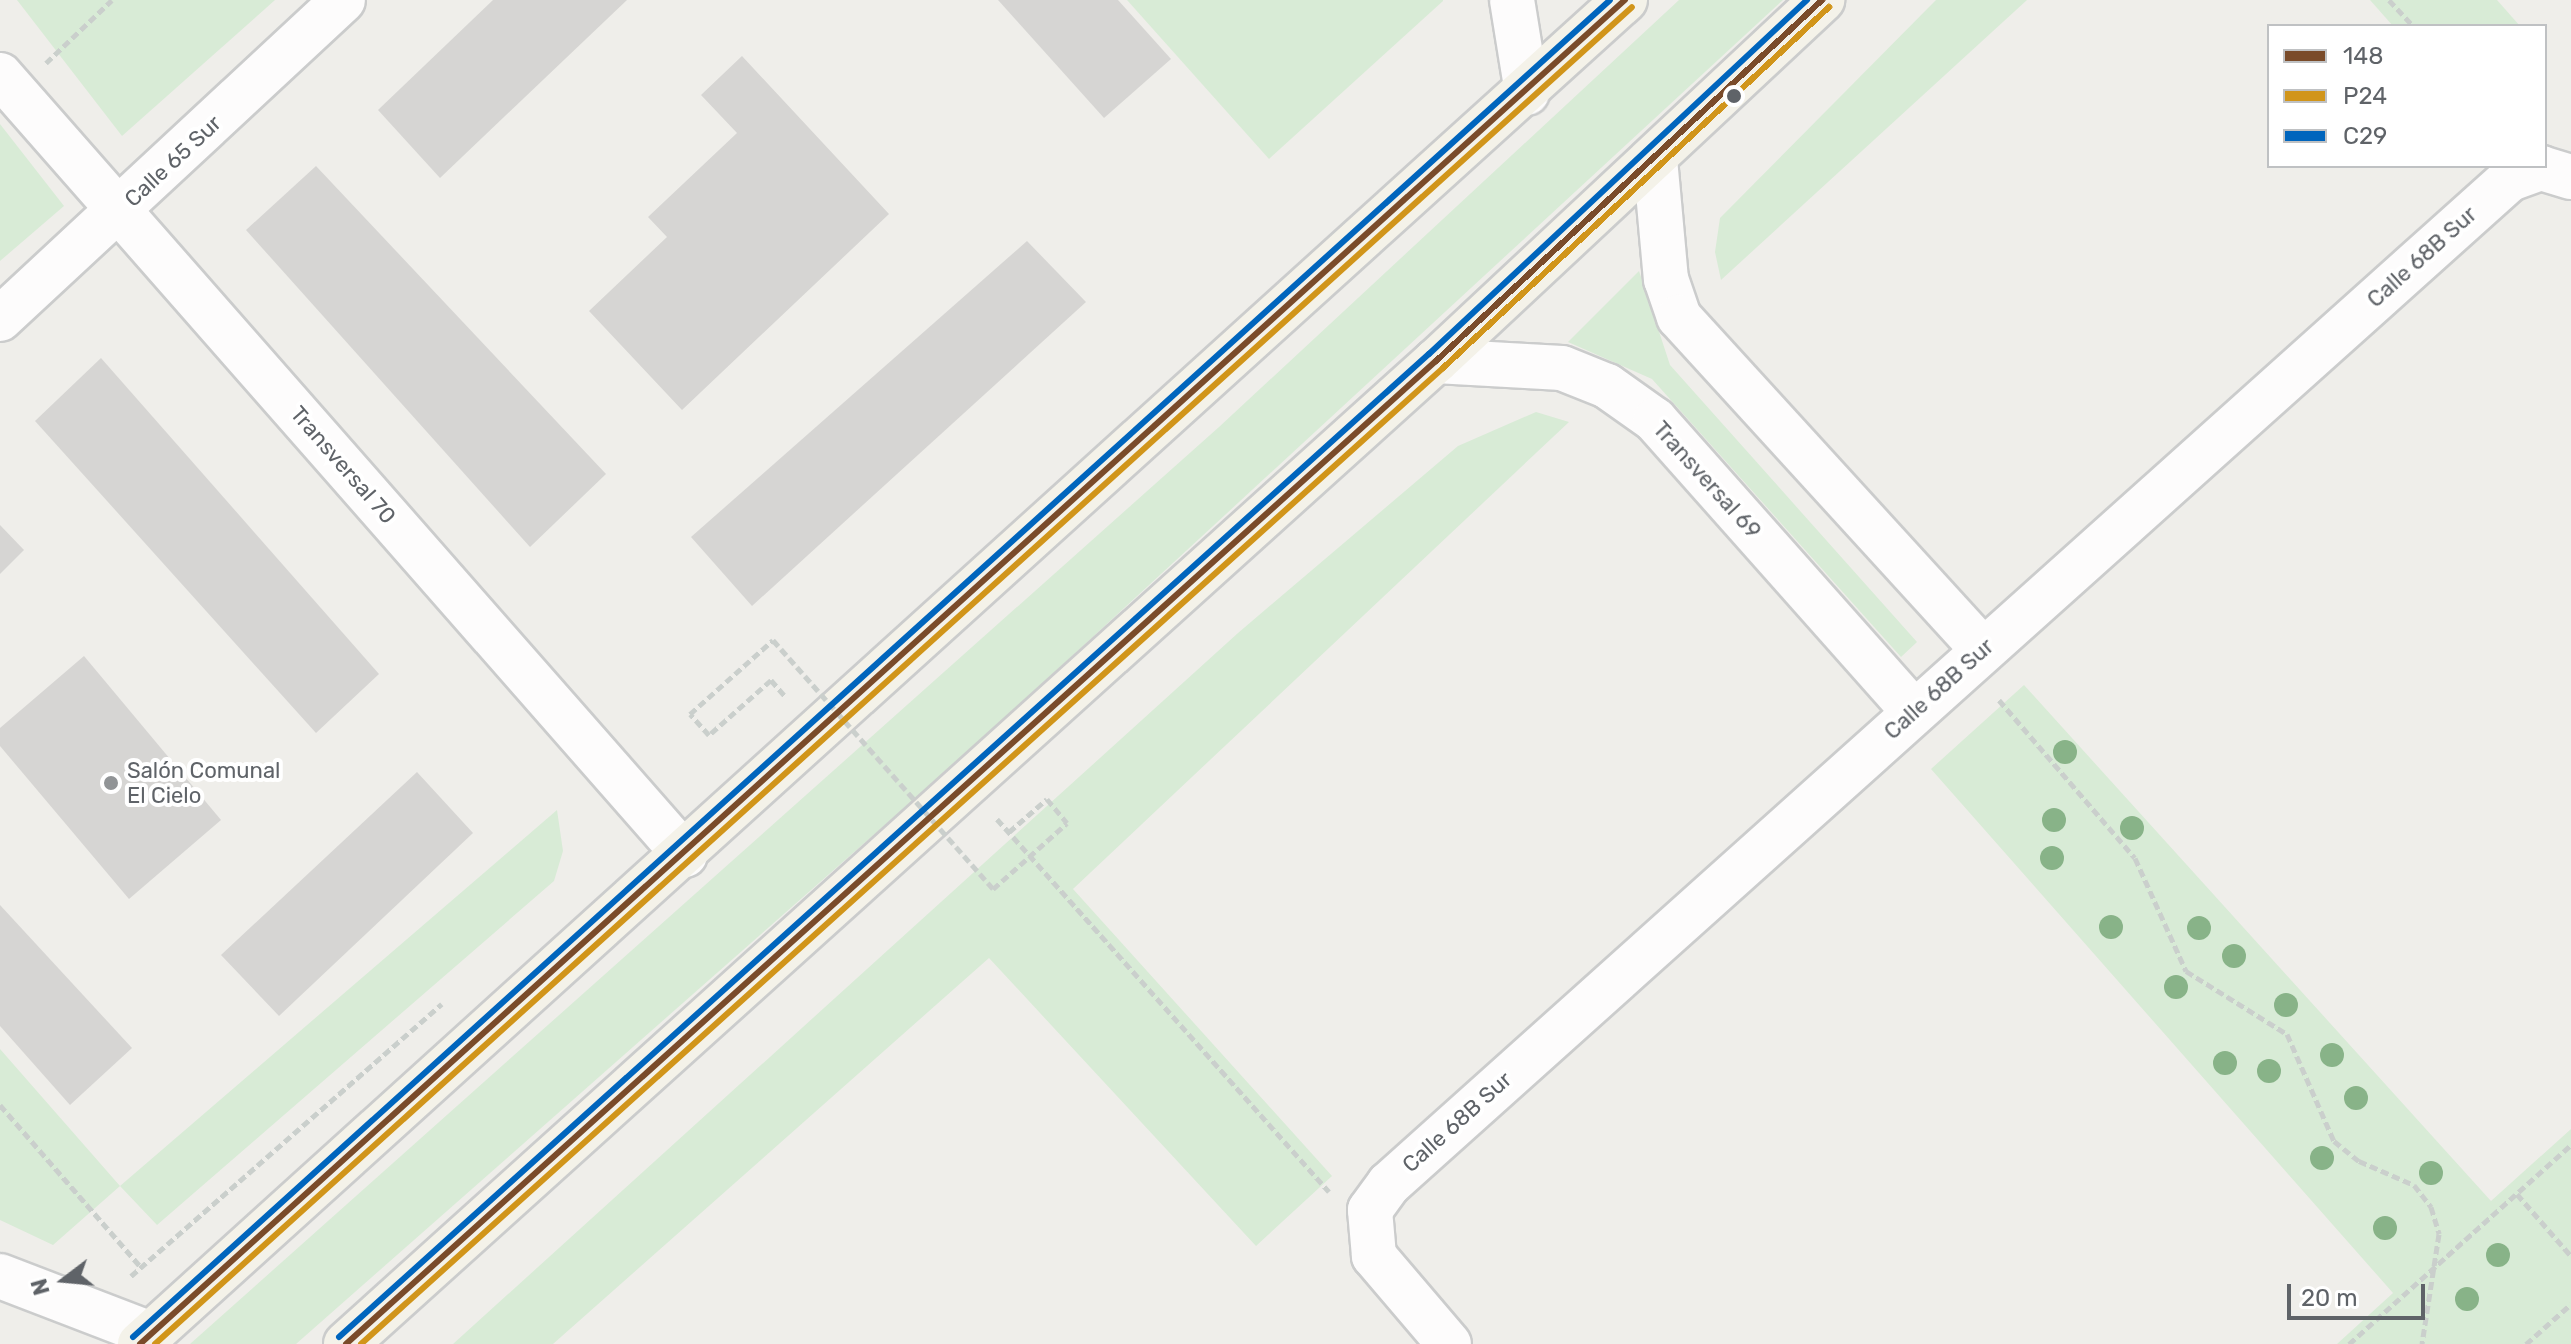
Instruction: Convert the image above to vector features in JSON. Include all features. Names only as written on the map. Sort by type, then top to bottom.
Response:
[{"type":"main road","points":[[146,1339],[1527,93],[1625,0]]},
{"type":"main road","points":[[346,1344],[1436,361],[1822,0]]},
{"type":"street","name":"Calle 65 Sur","points":[[0,319],[343,0]]},
{"type":"street","points":[[1512,0],[1527,93]]},
{"type":"street","name":"Transversal 70","points":[[7,84],[685,855]]},
{"type":"street","points":[[1655,159],[1666,279],[1685,326],[1983,650]]},
{"type":"street","name":"Calle 68B Sur","points":[[1370,1236],[1370,1210],[1389,1184],[1983,650],[2510,179],[2556,172]]},
{"type":"street","name":"Transversal 69","points":[[1436,361],[1562,368],[1607,386],[1655,420],[1914,712]]},
{"type":"street","points":[[1370,1236],[1383,1273],[1449,1344]]},
{"type":"street","points":[[0,1276],[146,1339]]},
{"type":"path","points":[[7,84],[112,0]]},
{"type":"path","points":[[2389,0],[2411,24]]},
{"type":"path","points":[[771,680],[709,735],[690,714],[773,640],[993,889],[1067,823],[1047,799],[1009,832]]},
{"type":"path","points":[[1997,698],[2135,858],[2186,971],[2287,1034],[2334,1141],[2359,1161],[2414,1185],[2431,1207],[2439,1234],[2429,1273],[2422,1344]]},
{"type":"path","points":[[967,786],[1370,1236]]},
{"type":"path","points":[[0,1105],[141,1267]]},
{"type":"path","points":[[2349,1344],[2571,1145]]},
{"type":"path","points":[[2517,1194],[2571,1256]]},
{"type":"path","points":[[2526,1344],[2571,1304]]},
{"type":"green space","points":[[17,0],[275,0],[122,136]]},
{"type":"green space","points":[[1127,0],[1443,0],[1443,1],[1269,159]]},
{"type":"green space","points":[[1679,0],[1783,0],[979,742],[296,1344],[190,1344],[1219,427]]},
{"type":"green space","points":[[1936,0],[2027,0],[1721,280],[1715,252],[1720,218]]},
{"type":"green space","points":[[2370,0],[2497,0],[2518,24],[2391,24]]},
{"type":"green space","points":[[0,124],[64,206],[0,261]]},
{"type":"green space","points":[[1639,271],[1670,365],[1917,642],[1901,657],[1652,379],[1568,342]]},
{"type":"green space","points":[[1536,412],[1569,422],[1073,889],[1332,1176],[1256,1246],[989,958],[553,1344],[453,1344],[1238,633],[1458,446]]},
{"type":"green space","points":[[2024,685],[2491,1201],[2571,1129],[2571,1344],[2337,1344],[2393,1293],[1931,769]]},
{"type":"green space","points":[[557,810],[563,851],[554,881],[157,1225],[120,1186]]},
{"type":"green space","points":[[0,1049],[120,1186],[53,1245],[0,1220]]},
{"type":"building","points":[[493,0],[627,0],[440,178],[378,110]]},
{"type":"building","points":[[998,0],[1118,0],[1171,59],[1104,118]]},
{"type":"building","points":[[742,56],[889,214],[682,410],[589,311],[667,237],[648,217],[737,133],[701,95]]},
{"type":"building","points":[[316,166],[606,474],[530,547],[246,230]]},
{"type":"building","points":[[1027,241],[1086,302],[752,606],[691,537]]},
{"type":"building","points":[[101,358],[379,674],[316,733],[35,421]]},
{"type":"building","points":[[0,525],[24,550],[0,574]]},
{"type":"building","name":"Salón Comunal El Cielo","points":[[84,656],[221,820],[129,899],[0,746],[0,728]]},
{"type":"building","points":[[417,772],[473,833],[279,1016],[221,955]]},
{"type":"building","points":[[0,905],[132,1048],[70,1105],[0,1026]]},
{"type":"transit line","name":"C29","points":[[133,1337],[1610,0]]},
{"type":"transit line","name":"148","points":[[140,1344],[1625,0]]},
{"type":"transit line","name":"C29","points":[[339,1337],[1429,354],[1807,0]]},
{"type":"transit line","name":"148","points":[[346,1344],[1436,361],[1822,0]]},
{"type":"transit line","name":"P24","points":[[155,1344],[1632,7]]},
{"type":"transit line","name":"P24","points":[[361,1344],[1443,368],[1829,7]]},
{"type":"place","name":"Salón Comunal El Cielo","points":[[111,783]]}]
